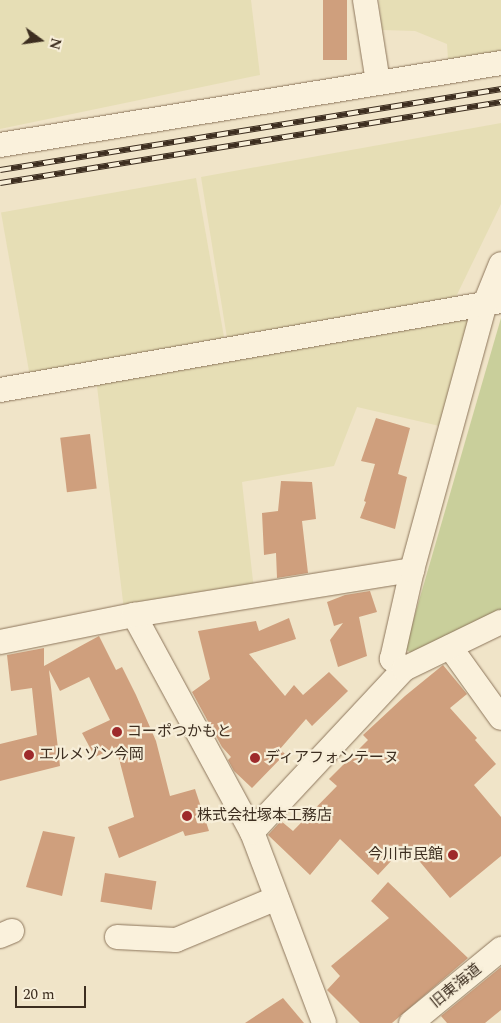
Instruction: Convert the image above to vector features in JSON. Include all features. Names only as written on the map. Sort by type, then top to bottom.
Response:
[{"type":"street","points":[[365,0],[378,82]]},
{"type":"street","points":[[0,145],[501,63]]},
{"type":"street","points":[[404,670],[392,659],[412,570],[493,303],[501,264]]},
{"type":"street","points":[[0,390],[493,303]]},
{"type":"street","points":[[0,642],[134,615],[412,570]]},
{"type":"street","points":[[134,615],[252,832],[324,1023]]},
{"type":"street","points":[[252,832],[404,670],[501,622]]},
{"type":"street","points":[[450,647],[501,718]]},
{"type":"street","points":[[118,936],[176,940],[277,898]]},
{"type":"street","name":"旧東海道","points":[[411,1023],[501,949]]},
{"type":"shaded area","points":[[0,0],[251,0],[260,75],[0,129]]},
{"type":"shaded area","points":[[379,0],[501,0],[501,52],[448,59],[447,44],[415,31],[382,30]]},
{"type":"shaded area","points":[[501,123],[501,204],[452,305],[228,344],[201,177]]},
{"type":"shaded area","points":[[196,178],[225,344],[30,379],[1,212]]},
{"type":"shaded area","points":[[477,314],[444,427],[357,407],[334,466],[242,482],[254,590],[124,610],[96,378]]},
{"type":"green space","points":[[501,318],[501,610],[413,654],[405,649]]},
{"type":"building","points":[[323,0],[347,0],[347,60],[323,60]]},
{"type":"building","points":[[376,418],[410,428],[398,474],[407,477],[395,529],[360,518],[375,464],[361,461]]},
{"type":"building","points":[[90,434],[97,489],[67,492],[60,438]]},
{"type":"building","points":[[281,481],[312,482],[316,519],[302,521],[308,573],[277,578],[276,553],[264,555],[262,513],[278,511]]},
{"type":"building","points":[[370,591],[377,612],[359,617],[367,656],[338,667],[330,640],[343,623],[334,626],[327,602],[345,595]]},
{"type":"building","points":[[289,618],[296,639],[249,654],[285,696],[294,685],[303,695],[329,672],[348,691],[312,726],[306,719],[280,749],[285,754],[252,788],[234,771],[228,760],[231,757],[222,747],[192,692],[210,679],[198,631],[256,621],[259,631]]},
{"type":"building","points":[[99,636],[116,670],[122,667],[136,695],[156,741],[170,796],[195,789],[209,831],[185,836],[183,831],[119,858],[108,827],[134,817],[116,747],[95,757],[82,733],[110,720],[89,677],[60,691],[49,670],[60,766],[0,781],[0,744],[37,735],[32,688],[11,691],[7,655],[44,648],[44,666]]},
{"type":"building","points":[[443,665],[467,694],[450,708],[477,738],[475,740],[496,764],[474,785],[501,817],[501,856],[450,898],[406,845],[378,875],[340,839],[310,875],[268,835],[281,821],[293,831],[337,786],[329,779],[368,740],[363,735],[405,696]]},
{"type":"building","points":[[43,831],[75,837],[62,896],[26,887]]},
{"type":"building","points":[[105,873],[156,881],[152,910],[100,902]]},
{"type":"building","points":[[388,882],[468,958],[392,1023],[360,1023],[327,990],[340,976],[331,966],[389,918],[371,901]]},
{"type":"building","points":[[501,967],[501,1010],[485,1023],[447,1023],[441,1016]]},
{"type":"building","points":[[283,998],[304,1023],[245,1023]]},
{"type":"railway","points":[[0,170],[501,89]]},
{"type":"railway","points":[[0,183],[501,102]]},
{"type":"place","name":"コーポつかもと","points":[[117,732]]},
{"type":"place","name":"エルメゾン今岡","points":[[29,755]]},
{"type":"place","name":"ディアフォンテーヌ","points":[[255,758]]},
{"type":"place","name":"株式会社塚本工務店","points":[[187,816]]},
{"type":"place","name":"今川市民館","points":[[453,855]]}]
